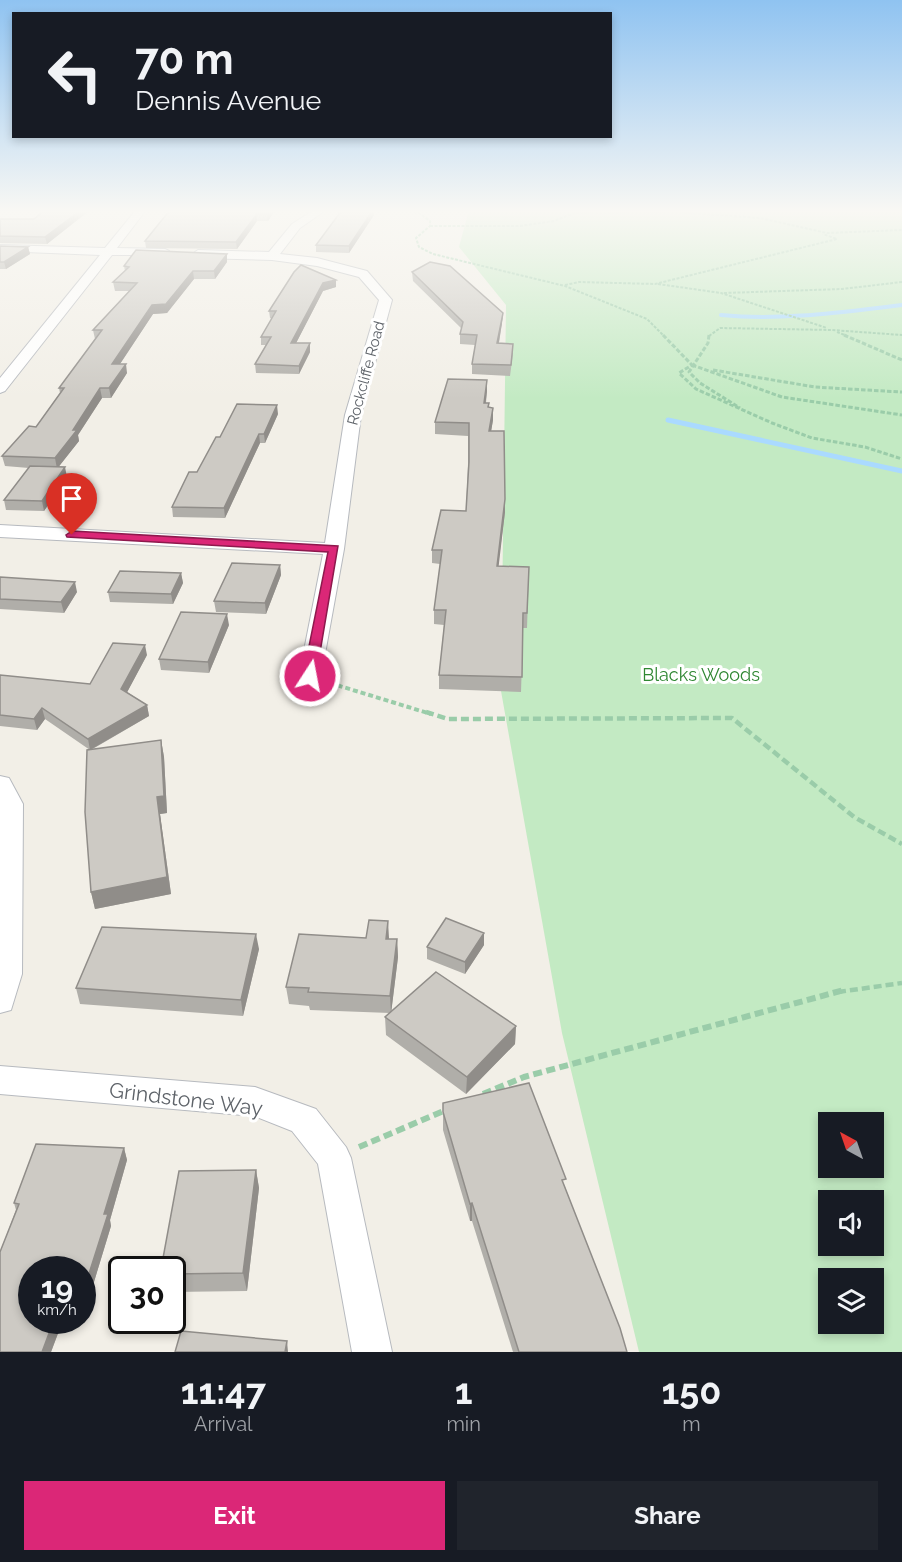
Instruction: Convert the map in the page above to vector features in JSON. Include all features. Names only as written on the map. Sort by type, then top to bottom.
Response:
[{"type":"street","points":[[0,388],[92,273]]},
{"type":"street","name":"Rockcliffe Road","points":[[310,676],[334,549],[353,415],[386,300],[363,274],[360,273]]},
{"type":"street","points":[[0,531],[334,549]]},
{"type":"street","points":[[0,784],[10,804],[7,974],[0,1001]]},
{"type":"street","name":"Grindstone Way","points":[[0,1080],[255,1102],[304,1120],[334,1158],[372,1352]]},
{"type":"path","points":[[512,273],[565,286],[647,319],[692,365],[782,397],[902,415]]},
{"type":"path","points":[[654,284],[698,273]]},
{"type":"path","points":[[565,286],[579,282],[654,284],[721,293],[842,289],[902,282]]},
{"type":"path","points":[[721,293],[832,330],[902,360]]},
{"type":"path","points":[[741,409],[731,398],[694,381],[689,372],[708,343],[709,335],[720,328],[902,334]]},
{"type":"path","points":[[692,365],[679,374],[684,381],[696,389],[812,438],[865,447],[902,459]]},
{"type":"path","points":[[703,369],[815,387],[902,392]]},
{"type":"path","points":[[310,676],[448,719],[594,721],[732,718],[855,818],[902,844]]},
{"type":"path","points":[[471,1099],[524,1077],[833,993],[902,983]]},
{"type":"path","points":[[334,1158],[450,1108]]},
{"type":"green space","name":"Blacks Woods","points":[[480,273],[902,273],[902,1352],[639,1352],[562,1033],[501,691],[506,305]]},
{"type":"building","points":[[123,273],[191,273],[166,304],[152,305],[112,364],[126,364],[109,388],[100,388],[73,430],[77,430],[55,458],[2,456],[29,426],[36,427],[64,388],[59,388],[102,330],[93,330],[137,283],[113,282]]},
{"type":"building","points":[[293,273],[320,273],[336,280],[323,283],[291,343],[310,343],[299,366],[255,364],[271,337],[261,337],[276,311],[269,311]]},
{"type":"building","points":[[413,273],[458,273],[503,313],[497,343],[513,344],[511,365],[472,364],[477,335],[460,334],[463,322]]},
{"type":"building","points":[[448,379],[487,380],[484,403],[489,403],[488,407],[493,408],[489,431],[504,431],[505,499],[497,566],[529,567],[527,613],[523,613],[522,677],[439,675],[446,610],[434,610],[442,550],[432,550],[441,510],[466,511],[469,462],[469,423],[435,422]]},
{"type":"building","points":[[237,404],[277,405],[264,434],[259,434],[224,508],[172,507],[189,472],[197,472],[216,437],[220,437]]},
{"type":"building","points":[[30,466],[65,467],[42,501],[4,500]]},
{"type":"building","points":[[232,563],[280,565],[265,603],[214,601]]},
{"type":"building","points":[[120,571],[181,573],[171,594],[108,592]]},
{"type":"building","points":[[0,577],[75,582],[61,602],[0,599]]},
{"type":"building","points":[[181,612],[227,614],[208,662],[159,659]]},
{"type":"building","points":[[113,643],[145,645],[121,689],[147,705],[88,739],[42,708],[34,719],[0,715],[0,675],[90,684]]},
{"type":"building","points":[[161,740],[164,796],[157,797],[167,877],[91,892],[85,812],[87,750]]},
{"type":"building","points":[[446,918],[484,933],[465,962],[427,947]]},
{"type":"building","points":[[369,920],[388,921],[386,939],[397,939],[390,996],[308,992],[309,988],[286,987],[299,934],[366,938]]},
{"type":"building","points":[[102,927],[256,934],[241,1000],[76,988]]},
{"type":"building","points":[[436,972],[516,1026],[467,1077],[385,1017]]},
{"type":"building","points":[[529,1083],[566,1179],[562,1180],[620,1328],[627,1352],[519,1352],[472,1203],[470,1204],[443,1112],[443,1103]]},
{"type":"building","points":[[36,1144],[124,1148],[104,1214],[108,1214],[95,1256],[18,1256],[18,1334],[49,1334],[42,1352],[0,1352],[0,1252],[19,1204],[14,1203]]},
{"type":"building","points":[[256,1170],[243,1273],[186,1274],[186,1256],[163,1256],[179,1171]]},
{"type":"building","points":[[186,1331],[287,1341],[285,1352],[175,1352],[180,1334],[186,1334]]},
{"type":"waterway","points":[[721,315],[789,316],[902,305]]},
{"type":"waterway","points":[[668,420],[902,471]]},
{"type":"route","points":[[72,535],[334,549],[310,676]]}]
